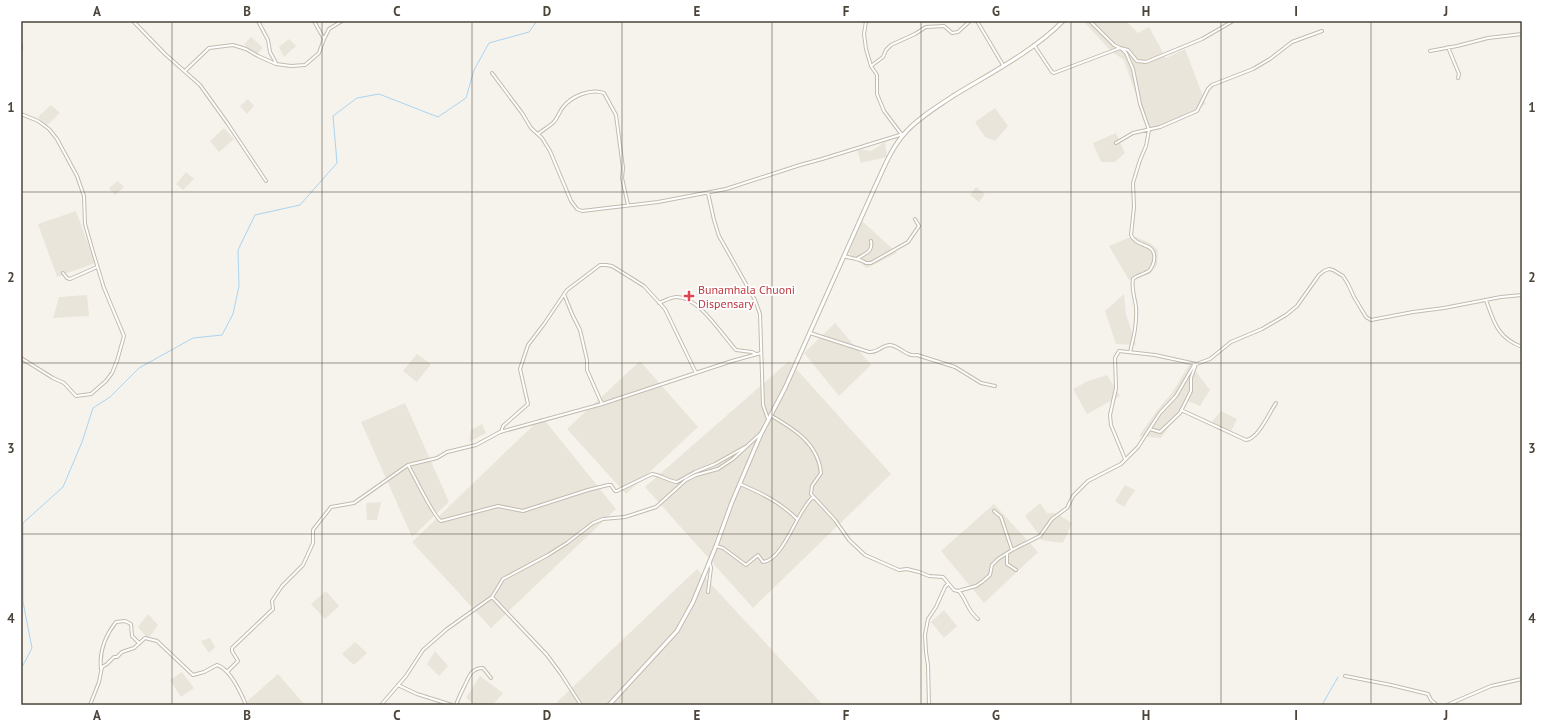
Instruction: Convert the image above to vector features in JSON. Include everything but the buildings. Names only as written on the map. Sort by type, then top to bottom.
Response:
[{"type":"street","points":[[133,21],[165,54],[194,78],[209,97],[266,181]]},
{"type":"street","points":[[258,21],[268,40],[269,49],[276,64]]},
{"type":"street","points":[[314,21],[324,39]]},
{"type":"street","points":[[185,71],[209,48],[233,45],[246,49],[276,64],[291,66],[305,65],[320,53],[329,29],[342,21]]},
{"type":"street","points":[[866,21],[864,34],[866,47],[871,66],[877,75],[876,90],[879,100],[887,115],[903,134]]},
{"type":"street","points":[[871,66],[882,57],[886,50],[891,46],[926,27],[944,26],[952,33],[958,32],[970,21]]},
{"type":"street","points":[[977,21],[1003,65]]},
{"type":"street","points":[[609,705],[677,631],[693,602],[761,434],[785,388],[888,159],[903,134],[936,107],[1042,40],[1063,21]]},
{"type":"street","points":[[1090,21],[1114,45],[1128,50],[1137,61],[1146,62],[1202,39],[1233,21]]},
{"type":"street","points":[[1116,143],[1133,133],[1160,127],[1197,111],[1208,89],[1212,85],[1253,69],[1270,59],[1292,42],[1322,31]]},
{"type":"street","points":[[1430,50],[1488,38],[1522,34]]},
{"type":"street","points":[[1034,45],[1050,70],[1054,73],[1120,48]]},
{"type":"street","points":[[1448,47],[1459,74],[1458,78]]},
{"type":"street","points":[[1120,48],[1126,53],[1133,69],[1140,104],[1148,130],[1146,146],[1133,183],[1134,207],[1131,235],[1136,242],[1151,248],[1154,253],[1152,267],[1133,279],[1132,288],[1136,305],[1136,328],[1130,352]]},
{"type":"street","points":[[492,72],[531,128],[538,134],[553,155],[571,201],[577,209],[582,211],[658,202],[708,193],[740,185],[800,164],[822,159],[903,134]]},
{"type":"street","points":[[538,134],[559,116],[563,107],[571,100],[586,92],[596,90],[604,93],[616,115],[623,168],[622,178],[628,205]]},
{"type":"street","points":[[21,114],[38,121],[49,129],[57,139],[77,176],[84,196],[85,224],[97,267],[124,336],[112,373],[106,381],[90,394],[76,396],[64,383],[53,378],[21,358]]},
{"type":"street","points":[[708,193],[714,220],[720,236],[759,308],[761,321],[763,405],[768,419]]},
{"type":"street","points":[[858,258],[869,264],[908,242],[918,226],[915,219]]},
{"type":"street","points":[[844,256],[858,258],[870,251],[872,245],[871,241]]},
{"type":"street","points":[[500,432],[503,426],[528,404],[520,368],[530,341],[544,324],[564,294],[596,267],[606,265],[612,266],[644,286],[667,312],[696,373]]},
{"type":"street","points":[[63,272],[67,278],[70,279],[97,267]]},
{"type":"street","points":[[770,415],[800,434],[813,449],[821,473],[812,486],[811,491],[813,497],[829,513],[849,540],[865,555],[897,569],[907,569],[929,576],[943,576],[954,590],[959,591],[976,586],[982,582],[990,575],[993,564],[1012,550],[1038,538],[1052,519],[1067,508],[1073,496],[1084,483],[1093,477],[1121,464],[1138,447],[1160,413],[1176,396],[1188,374],[1196,364],[1210,359],[1231,342],[1262,329],[1286,315],[1300,303],[1319,275],[1324,271],[1329,269],[1343,276],[1366,317],[1371,320],[1522,295]]},
{"type":"street","points":[[564,294],[580,330],[587,360],[587,370],[602,404]]},
{"type":"street","points":[[659,303],[675,297],[688,301],[703,312],[736,350],[756,354]]},
{"type":"street","points":[[1486,300],[1502,334],[1510,343],[1522,347]]},
{"type":"street","points":[[810,333],[869,352],[878,351],[888,345],[893,346],[906,353],[955,367],[981,383],[995,386]]},
{"type":"street","points":[[1125,459],[1112,425],[1110,415],[1116,388],[1116,354],[1121,351],[1162,356],[1196,364]]},
{"type":"street","points":[[227,672],[238,661],[232,651],[232,648],[273,609],[272,601],[282,586],[303,565],[312,546],[313,530],[328,509],[338,505],[354,503],[408,465],[439,457],[447,452],[476,445],[500,432],[602,404],[761,353]]},
{"type":"street","points":[[1150,429],[1160,432],[1178,415],[1191,391],[1191,378],[1196,364]]},
{"type":"street","points":[[1181,410],[1246,440],[1253,438],[1276,403]]},
{"type":"street","points":[[381,705],[398,685],[423,650],[440,634],[492,597],[503,579],[567,544],[592,523],[603,520],[625,518],[651,509],[660,504],[686,480],[696,475],[718,469],[733,459],[761,434]]},
{"type":"street","points":[[408,465],[431,509],[437,519],[441,521],[498,506],[523,511],[608,485],[611,485],[615,491],[617,491],[652,474],[677,482],[695,472],[715,464],[750,444]]},
{"type":"street","points":[[740,484],[770,497],[797,519]]},
{"type":"street","points":[[716,546],[726,550],[746,565],[758,555],[763,562],[768,561],[784,544],[806,504],[813,497]]},
{"type":"street","points":[[994,511],[1001,517],[1012,550]]},
{"type":"street","points":[[1007,553],[1008,564],[1016,570]]},
{"type":"street","points":[[708,592],[711,568],[709,563]]},
{"type":"street","points":[[929,705],[928,665],[925,635],[928,619],[948,584]]},
{"type":"street","points":[[959,591],[964,597],[968,609],[978,619]]},
{"type":"street","points":[[492,597],[547,655],[581,705]]},
{"type":"street","points":[[102,671],[101,658],[103,643],[110,629],[116,622],[125,621],[130,624],[132,626],[132,636],[139,643]]},
{"type":"street","points":[[90,705],[99,682],[102,667],[122,652],[134,648],[145,638],[148,640],[154,640],[194,675],[218,665],[234,680],[246,705]]},
{"type":"street","points":[[456,705],[469,675],[477,668],[483,668],[491,678]]},
{"type":"street","points":[[1345,676],[1428,694],[1431,700],[1437,705]]},
{"type":"street","points":[[1447,705],[1491,686],[1522,679]]},
{"type":"street","points":[[398,685],[417,694],[452,705]]},
{"type":"shaded area","points":[[1083,21],[1126,21],[1138,33],[1149,27],[1166,58],[1185,49],[1206,104],[1149,133],[1124,60],[1111,51]]},
{"type":"shaded area","points":[[251,37],[263,48],[256,55],[244,44]]},
{"type":"shaded area","points":[[289,39],[296,46],[284,57],[279,47]]},
{"type":"shaded area","points":[[248,99],[254,106],[247,114],[240,106]]},
{"type":"shaded area","points":[[51,105],[60,113],[46,126],[38,117]]},
{"type":"shaded area","points":[[995,108],[1008,126],[995,141],[985,137],[975,122]]},
{"type":"shaded area","points":[[224,128],[234,139],[219,152],[210,141]]},
{"type":"shaded area","points":[[1116,133],[1125,153],[1115,162],[1101,162],[1093,143]]},
{"type":"shaded area","points":[[885,142],[887,157],[861,163],[857,149],[871,151]]},
{"type":"shaded area","points":[[186,172],[194,179],[183,190],[176,184]]},
{"type":"shaded area","points":[[118,181],[124,187],[115,195],[109,188]]},
{"type":"shaded area","points":[[976,187],[985,194],[979,202],[970,195]]},
{"type":"shaded area","points":[[76,211],[95,263],[57,277],[38,224]]},
{"type":"shaded area","points":[[862,221],[897,253],[867,268],[848,253]]},
{"type":"shaded area","points":[[1133,236],[1150,243],[1158,250],[1157,265],[1150,274],[1129,280],[1109,246]]},
{"type":"shaded area","points":[[1124,294],[1126,314],[1136,345],[1116,344],[1105,311]]},
{"type":"shaded area","points":[[87,295],[89,316],[53,318],[59,297]]},
{"type":"shaded area","points":[[835,323],[871,365],[839,396],[804,353]]},
{"type":"shaded area","points":[[417,354],[431,364],[417,382],[403,371]]},
{"type":"shaded area","points":[[640,361],[698,427],[626,494],[567,429]]},
{"type":"shaded area","points":[[789,361],[891,474],[753,608],[645,487]]},
{"type":"shaded area","points":[[1189,365],[1194,369],[1210,390],[1200,406],[1188,401],[1161,438],[1139,436],[1158,409],[1172,393]]},
{"type":"shaded area","points":[[1107,375],[1120,396],[1087,414],[1073,389],[1088,381]]},
{"type":"shaded area","points":[[405,403],[449,502],[412,537],[361,422]]},
{"type":"shaded area","points":[[1221,411],[1237,419],[1230,433],[1218,430],[1211,423]]},
{"type":"shaded area","points":[[542,417],[616,509],[491,628],[412,542]]},
{"type":"shaded area","points":[[482,424],[486,433],[469,442],[471,430]]},
{"type":"shaded area","points":[[1125,485],[1135,490],[1124,507],[1115,501]]},
{"type":"shaded area","points":[[381,502],[377,520],[367,520],[366,503]]},
{"type":"shaded area","points":[[1040,503],[1047,513],[1056,513],[1072,523],[1063,543],[1041,540],[1025,516]]},
{"type":"shaded area","points":[[994,504],[1038,552],[984,603],[941,551]]},
{"type":"shaded area","points":[[697,569],[823,705],[559,705],[557,702]]},
{"type":"shaded area","points":[[326,591],[339,606],[325,619],[311,604]]},
{"type":"shaded area","points":[[944,610],[957,626],[944,638],[931,622]]},
{"type":"shaded area","points":[[148,614],[158,625],[148,639],[138,627]]},
{"type":"shaded area","points":[[210,638],[215,647],[209,653],[201,641]]},
{"type":"shaded area","points":[[355,642],[367,653],[354,665],[342,654]]},
{"type":"shaded area","points":[[435,651],[448,666],[439,676],[427,664]]},
{"type":"shaded area","points":[[182,672],[194,688],[181,697],[170,680]]},
{"type":"shaded area","points":[[278,674],[305,705],[243,705]]},
{"type":"shaded area","points":[[480,676],[503,693],[493,705],[475,705],[466,698]]},
{"type":"waterway","points":[[21,669],[32,648],[23,602],[23,523],[63,487],[82,442],[93,408],[110,397],[139,368],[193,338],[222,335],[233,314],[239,286],[238,250],[255,215],[300,205],[337,163],[333,116],[357,98],[379,94],[438,117],[466,98],[474,70],[489,43],[529,32],[537,21]]},
{"type":"waterway","points":[[1322,705],[1338,677]]},
{"type":"place","name":"Bunamhala Chuoni Dispensary","points":[[689,296]]}]
